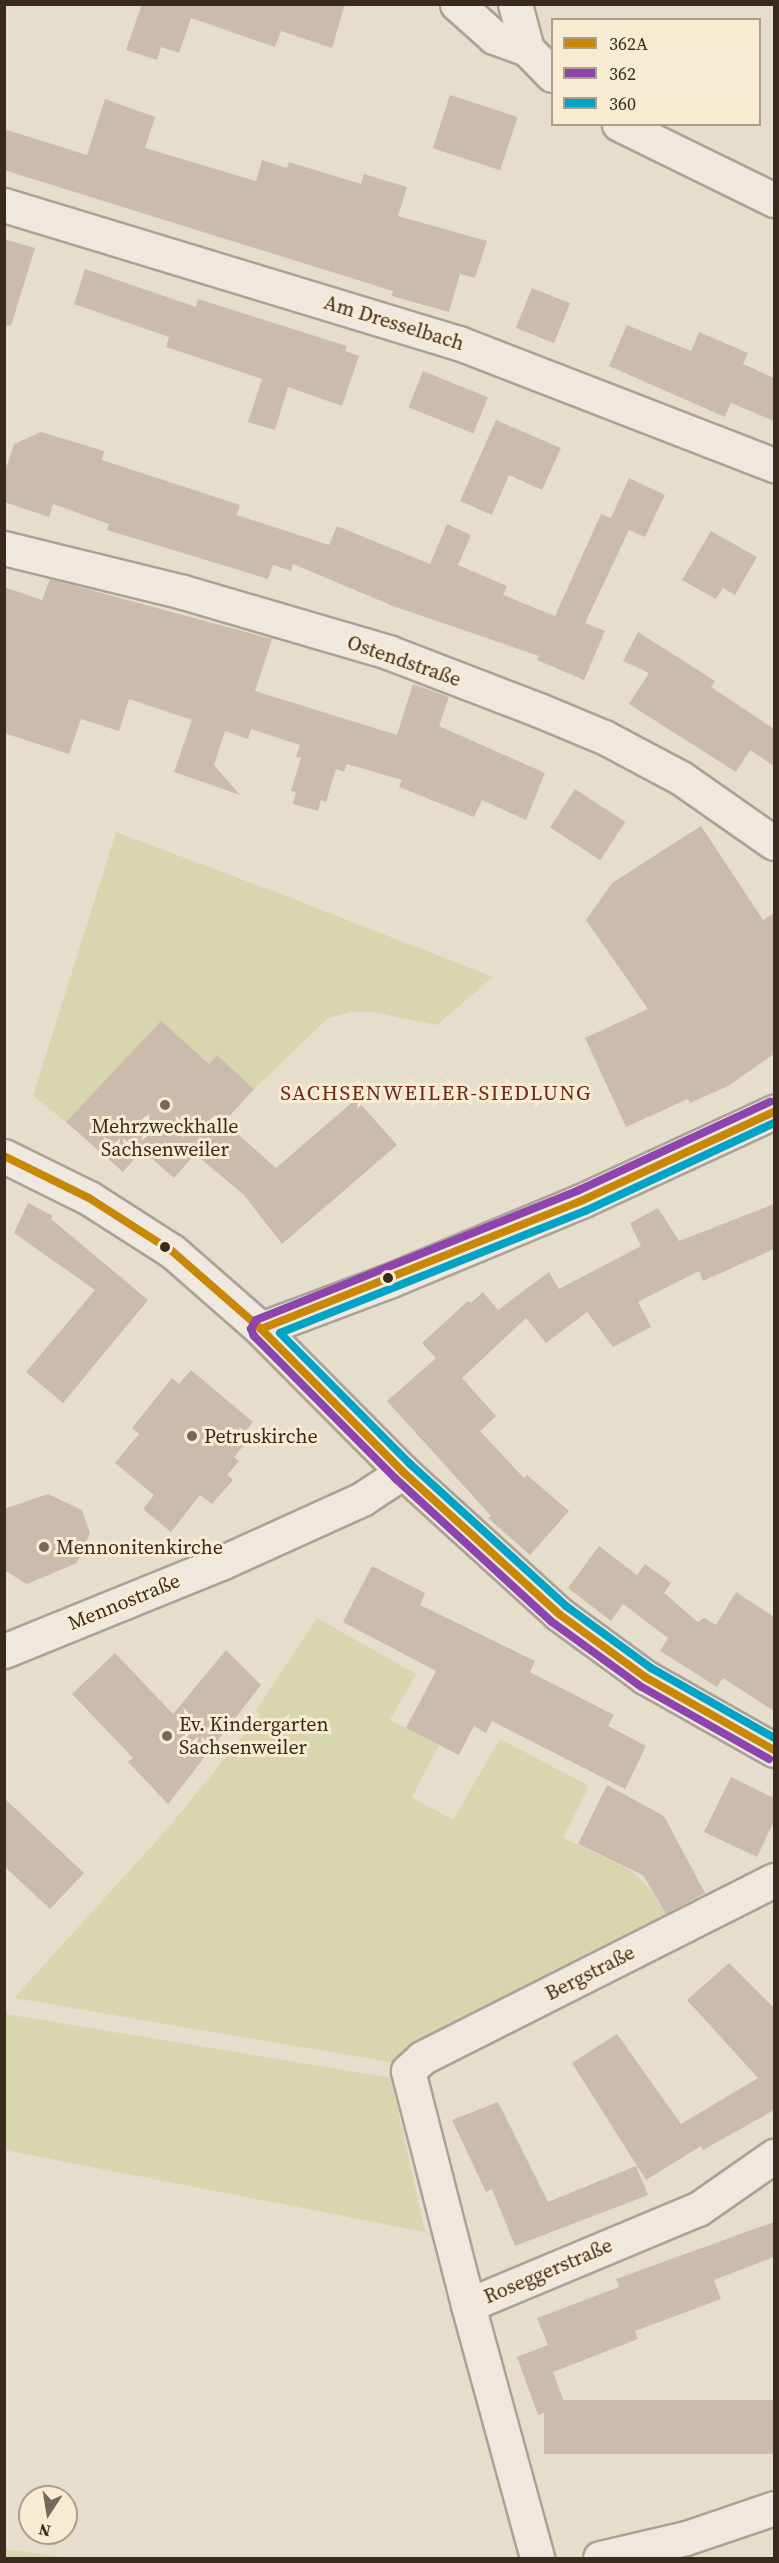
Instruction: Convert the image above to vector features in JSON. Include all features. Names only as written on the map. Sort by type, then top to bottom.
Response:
[{"type":"street","points":[[457,4],[494,37],[527,49],[551,74]]},
{"type":"street","points":[[515,4],[527,49]]},
{"type":"street","points":[[623,126],[774,201]]},
{"type":"street","name":"Am Dresselbach","points":[[4,205],[459,343],[774,465]]},
{"type":"street","name":"Ostendstraße","points":[[4,548],[183,592],[388,652],[604,737],[681,778],[774,843]]},
{"type":"street","points":[[261,1329],[389,1281],[581,1201],[774,1112]]},
{"type":"street","points":[[4,1156],[89,1198],[172,1251],[261,1329],[403,1472],[559,1614],[645,1677],[774,1750]]},
{"type":"street","name":"Mennostraße","points":[[4,1651],[221,1563],[362,1500],[403,1472]]},
{"type":"street","name":"Bergstraße","points":[[408,2071],[422,2058],[774,1880]]},
{"type":"street","name":"Roseggerstraße","points":[[408,2071],[468,2305],[698,2209],[774,2156]]},
{"type":"street","points":[[468,2305],[535,2556]]},
{"type":"street","points":[[600,2559],[686,2538],[774,2508]]},
{"type":"green space","points":[[116,832],[493,977],[437,1025],[373,1012],[351,1012],[328,1018],[254,1089],[217,1055],[209,1064],[161,1022],[66,1122],[33,1096]]},
{"type":"green space","points":[[317,1618],[416,1674],[390,1720],[439,1745],[412,1797],[453,1820],[500,1739],[589,1786],[563,1838],[629,1869],[651,1890],[666,1915],[401,2056],[400,2064],[14,1998],[169,1827],[261,1714],[256,1711]]},
{"type":"green space","points":[[5,2014],[391,2078],[425,2232],[5,2150]]},
{"type":"green space","points":[[5,2549],[69,2558],[5,2558]]},
{"type":"building","points":[[142,4],[345,4],[332,48],[281,31],[275,47],[191,18],[179,53],[161,47],[157,60],[126,50]]},
{"type":"building","points":[[450,95],[518,117],[500,170],[433,148]]},
{"type":"building","points":[[105,99],[155,117],[145,148],[256,181],[262,160],[287,168],[289,162],[361,184],[364,174],[407,187],[398,216],[487,241],[475,278],[460,274],[449,312],[392,296],[393,291],[4,170],[4,129],[87,155]]},
{"type":"building","points":[[4,239],[35,248],[11,326],[4,325]]},
{"type":"building","points":[[85,269],[196,307],[198,299],[347,346],[345,351],[359,356],[342,406],[288,387],[275,430],[248,422],[262,379],[166,347],[169,337],[74,304]]},
{"type":"building","points":[[532,288],[570,303],[554,343],[516,328]]},
{"type":"building","points":[[627,325],[691,351],[699,332],[748,353],[743,364],[774,378],[774,421],[731,403],[725,417],[609,366]]},
{"type":"building","points":[[423,371],[488,397],[473,433],[408,407]]},
{"type":"building","points":[[496,420],[561,448],[542,490],[509,475],[492,515],[460,501]]},
{"type":"building","points":[[41,432],[104,451],[102,460],[240,505],[237,515],[329,545],[337,526],[430,564],[447,524],[471,535],[458,565],[507,586],[503,595],[555,616],[601,514],[611,518],[629,478],[665,495],[645,537],[629,530],[585,623],[605,631],[584,680],[537,660],[539,656],[393,606],[293,564],[291,571],[273,565],[268,579],[107,530],[109,524],[53,504],[49,517],[4,502],[4,475],[14,444]]},
{"type":"building","points":[[711,531],[757,557],[735,595],[723,588],[716,599],[682,580]]},
{"type":"building","points":[[50,579],[272,639],[255,691],[397,735],[413,684],[449,697],[439,726],[545,773],[526,820],[482,800],[474,817],[399,787],[402,780],[347,764],[344,772],[336,769],[326,802],[321,800],[318,811],[293,804],[296,792],[291,791],[301,758],[296,757],[300,745],[251,729],[248,739],[225,731],[214,765],[240,795],[174,772],[192,720],[129,699],[119,731],[81,719],[69,754],[4,733],[4,587],[42,600]]},
{"type":"building","points":[[638,632],[715,681],[711,687],[774,729],[774,766],[750,750],[736,772],[629,704],[649,673],[623,661]]},
{"type":"building","points":[[575,789],[625,822],[600,860],[550,828]]},
{"type":"building","points":[[701,826],[763,920],[774,913],[774,1054],[728,1086],[690,1103],[688,1099],[626,1127],[585,1038],[648,1009],[586,920],[612,883]]},
{"type":"building","points":[[161,1021],[209,1064],[217,1055],[254,1089],[224,1122],[276,1168],[356,1099],[397,1145],[282,1244],[244,1195],[195,1154],[174,1178],[142,1150],[123,1172],[66,1122]]},
{"type":"building","points":[[28,1203],[53,1216],[51,1219],[148,1300],[63,1403],[26,1372],[95,1290],[14,1233]]},
{"type":"building","points":[[774,1204],[774,1249],[703,1281],[699,1271],[638,1302],[651,1327],[613,1347],[587,1312],[546,1343],[526,1318],[462,1378],[496,1416],[480,1431],[524,1478],[527,1475],[569,1511],[530,1555],[488,1518],[491,1516],[387,1401],[436,1358],[422,1343],[468,1301],[471,1303],[483,1292],[498,1310],[549,1272],[559,1289],[641,1246],[630,1223],[658,1208],[679,1241]]},
{"type":"building","name":"Petruskirche","points":[[191,1370],[253,1422],[243,1434],[249,1439],[234,1457],[239,1461],[227,1475],[233,1480],[212,1504],[200,1495],[171,1532],[143,1509],[154,1495],[115,1463],[139,1434],[132,1428],[172,1378],[179,1384]]},
{"type":"building","name":"Mennonitenkirche","points":[[48,1494],[82,1510],[90,1533],[77,1563],[27,1584],[4,1570],[4,1509]]},
{"type":"building","points":[[599,1546],[637,1575],[645,1564],[671,1583],[664,1593],[698,1622],[704,1618],[716,1625],[736,1592],[774,1617],[774,1711],[723,1678],[717,1687],[660,1651],[668,1638],[623,1604],[611,1621],[568,1588]]},
{"type":"building","points":[[372,1566],[425,1593],[420,1605],[535,1661],[530,1672],[614,1715],[608,1726],[646,1746],[625,1789],[492,1721],[486,1733],[474,1726],[459,1755],[406,1728],[436,1671],[343,1622]]},
{"type":"building","name":"Ev. Kindergarten Sachsenweiler","points":[[226,1650],[261,1685],[168,1804],[128,1762],[133,1758],[72,1694],[115,1653],[173,1714]]},
{"type":"building","points":[[731,1777],[774,1798],[774,1821],[757,1857],[704,1832]]},
{"type":"building","points":[[607,1785],[664,1816],[705,1893],[666,1914],[643,1875],[578,1844]]},
{"type":"building","points":[[4,1798],[84,1873],[50,1909],[4,1866]]},
{"type":"building","points":[[729,1963],[774,2008],[774,2110],[703,2150],[701,2146],[646,2180],[572,2063],[617,2034],[681,2124],[758,2078],[687,2000]]},
{"type":"building","points":[[498,2102],[548,2202],[636,2166],[648,2195],[515,2246],[492,2189],[486,2192],[452,2120]]},
{"type":"building","points":[[774,2222],[774,2257],[714,2280],[721,2299],[635,2331],[638,2339],[553,2372],[565,2405],[538,2415],[517,2357],[548,2345],[537,2318],[619,2287],[616,2279]]},
{"type":"building","points":[[544,2400],[774,2400],[774,2454],[544,2454]]},
{"type":"transit line","name":"362","points":[[769,1759],[640,1686],[552,1622],[396,1479],[254,1336],[251,1329],[256,1320],[577,1191],[770,1102]]},
{"type":"transit line","name":"362A","points":[[261,1329],[581,1201],[774,1112]]},
{"type":"transit line","name":"360","points":[[774,1123],[585,1211],[280,1333],[410,1464],[566,1606],[651,1668],[774,1738]]},
{"type":"transit line","name":"362A","points":[[4,1156],[89,1198],[172,1251],[261,1329],[403,1472],[559,1614],[645,1677],[774,1750]]},
{"type":"place","name":"Mehrzweckhalle Sachsenweiler","points":[[165,1105]]},
{"type":"place","name":"Petruskirche","points":[[192,1436]]},
{"type":"place","name":"Mennonitenkirche","points":[[44,1547]]},
{"type":"place","name":"Ev. Kindergarten Sachsenweiler","points":[[167,1736]]},
{"type":"district","name":"SACHSENWEILER-SIEDLUNG","points":[[436,1093]]}]
